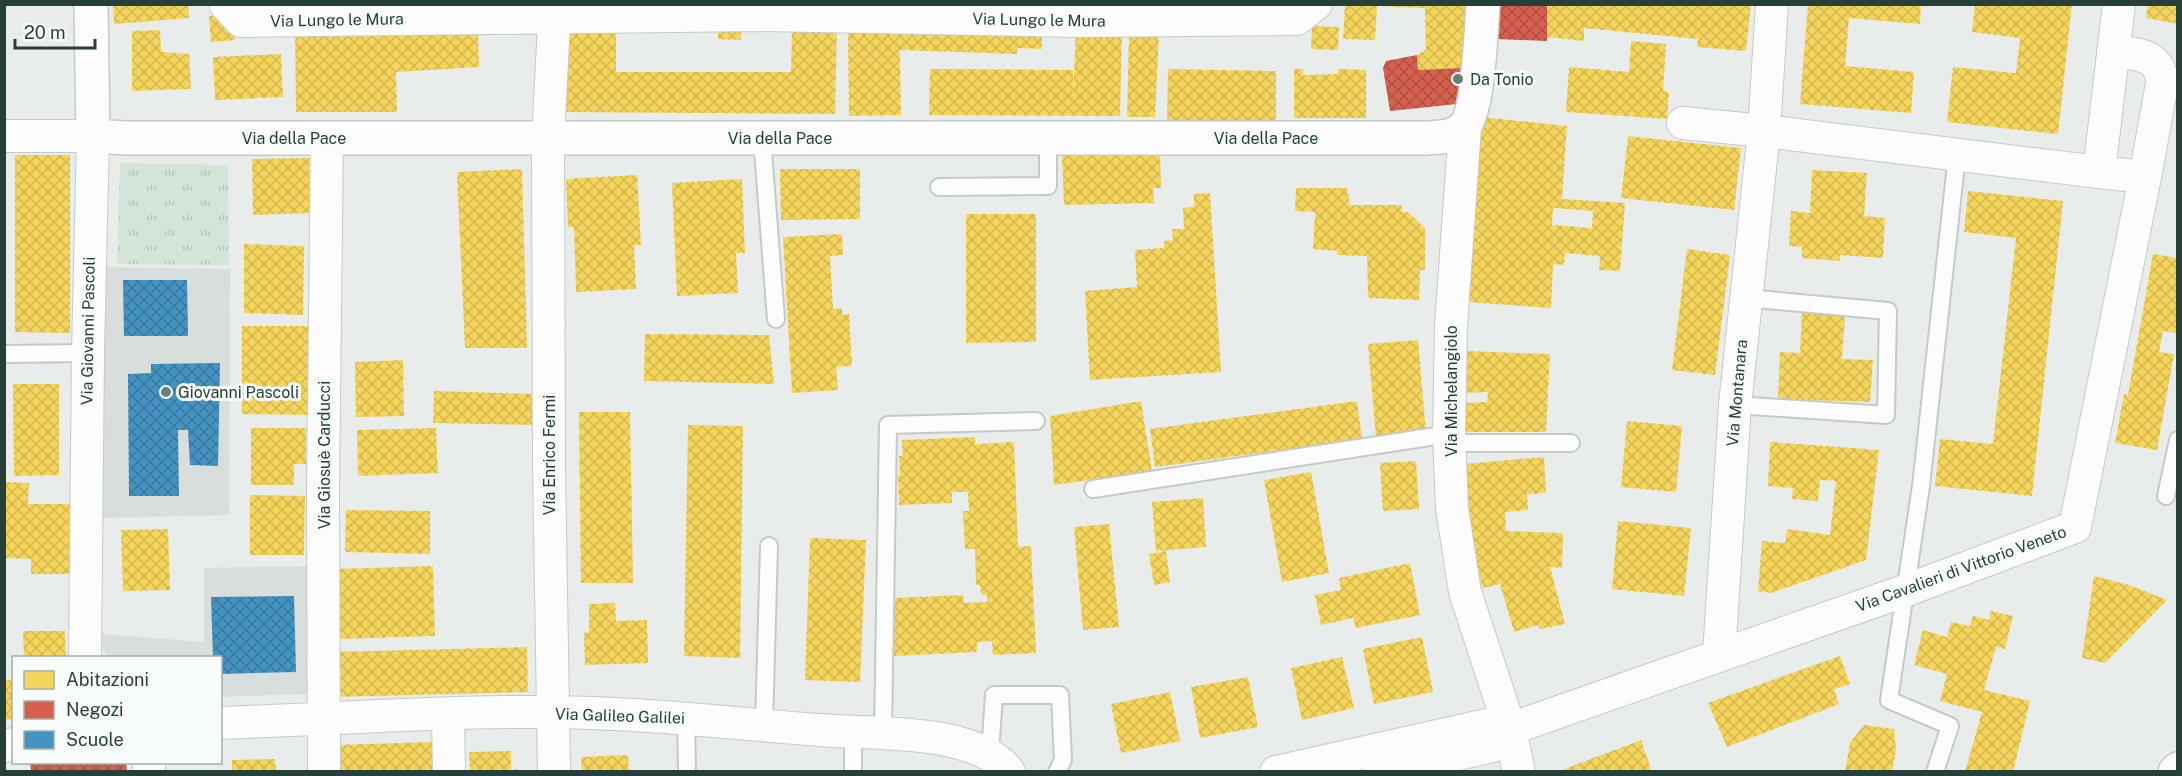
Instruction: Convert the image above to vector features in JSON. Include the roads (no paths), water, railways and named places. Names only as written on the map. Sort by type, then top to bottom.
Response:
[{"type":"main road","name":"Via Giovanni Pascoli","points":[[92,4],[93,136]]},
{"type":"main road","name":"Via Michelangiolo","points":[[1465,127],[1470,119],[1474,98],[1483,4]]},
{"type":"main road","name":"Via della Pace","points":[[93,136],[548,139],[1426,138],[1451,136],[1465,127]]},
{"type":"street","name":"Via Lungo le Mura","points":[[225,4],[241,21],[388,12],[720,10],[1079,21],[1297,19],[1316,4]]},
{"type":"street","name":"Via Montanara","points":[[1719,656],[1735,405],[1764,131],[1772,4]]},
{"type":"street","points":[[2099,172],[2119,4]]},
{"type":"street","name":"Via Enrico Fermi","points":[[554,771],[548,139],[555,11]]},
{"type":"street","name":"Via Cavalieri di Vittorio Veneto","points":[[2113,51],[2165,62]]},
{"type":"street","name":"Via Cavalieri di Vittorio Veneto","points":[[1510,729],[1907,590],[2075,527],[2145,177],[2162,84],[2159,68],[2165,62]]},
{"type":"street","points":[[1683,123],[2145,177]]},
{"type":"street","name":"Via Michelangiolo","points":[[1465,127],[1451,326],[1449,439],[1452,508],[1466,592],[1510,729],[1519,771]]},
{"type":"street","points":[[4,136],[93,136]]},
{"type":"street","name":"Via Giovanni Pascoli","points":[[85,656],[93,136]]},
{"type":"street","name":"Via Giosuè Carducci","points":[[324,771],[323,477],[327,138]]},
{"type":"street","name":"Via Galileo Galilei","points":[[222,723],[552,712],[686,718],[952,739],[999,762]]},
{"type":"street","points":[[448,714],[449,771]]},
{"type":"street","points":[[1276,771],[1486,725],[1510,729]]},
{"type":"street","points":[[1379,771],[1493,746],[1510,729]]},
{"type":"lane","points":[[762,138],[776,319]]},
{"type":"lane","points":[[939,187],[1048,186],[1048,139]]},
{"type":"lane","points":[[1935,771],[1950,726],[1889,700],[1922,486],[1957,155]]},
{"type":"lane","points":[[1735,405],[1886,415],[1888,311],[1746,298]]},
{"type":"lane","points":[[4,354],[88,353]]},
{"type":"lane","points":[[853,771],[868,734],[888,425],[1036,421]]},
{"type":"lane","points":[[1093,489],[1449,439],[1571,443]]},
{"type":"lane","points":[[2166,496],[2178,440]]},
{"type":"lane","points":[[764,725],[769,546]]},
{"type":"lane","points":[[999,762],[994,695],[1060,695],[1063,760],[1057,771]]},
{"type":"lane","points":[[686,718],[687,771]]},
{"type":"place","name":"Da Tonio","points":[[1458,79]]},
{"type":"place","name":"Giovanni Pascoli","points":[[166,392]]}]
